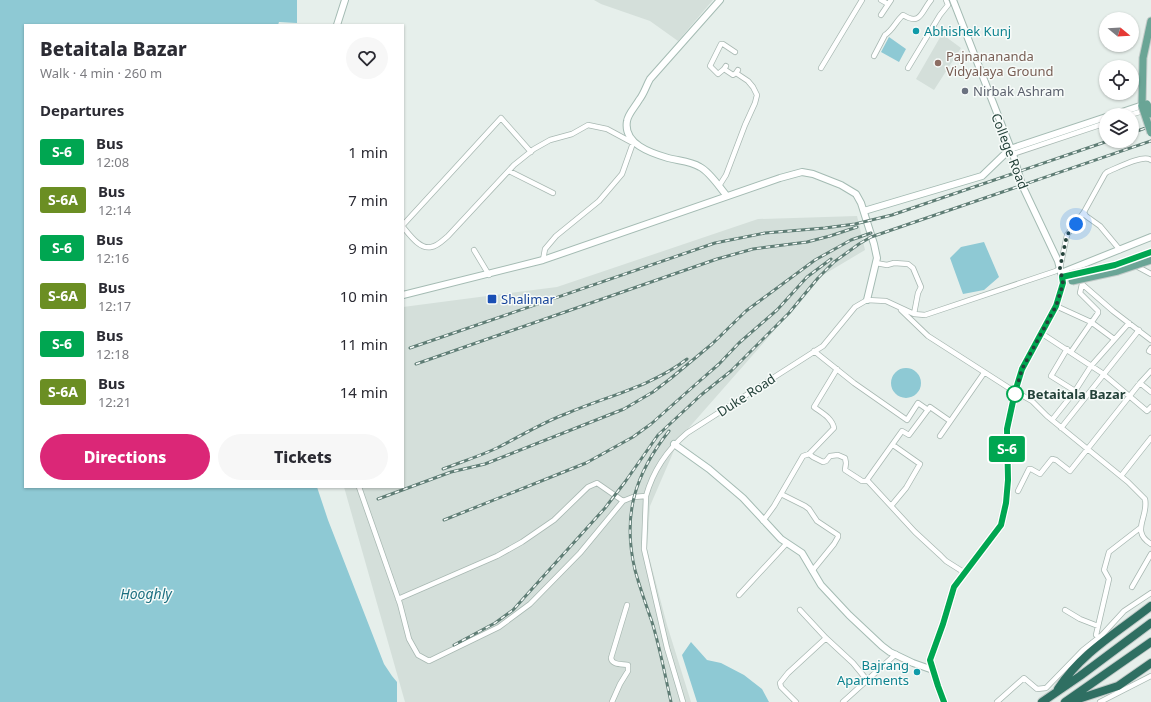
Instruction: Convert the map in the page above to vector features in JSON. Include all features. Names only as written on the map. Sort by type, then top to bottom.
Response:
[{"type":"highway","points":[[1055,693],[1067,675],[1098,645],[1151,606]]},
{"type":"highway","points":[[1043,702],[1151,623]]},
{"type":"highway","points":[[1065,702],[1151,642]]},
{"type":"highway","points":[[1069,702],[1118,686],[1151,663]]},
{"type":"main road","points":[[1151,21],[1146,42],[1142,73],[1142,86],[1151,133]]},
{"type":"main road","points":[[1147,106],[1151,114]]},
{"type":"main road","points":[[1071,278],[1115,265],[1151,252]]},
{"type":"main road","points":[[944,702],[930,660],[954,587],[1001,525],[1006,503],[1008,480],[1007,429],[1015,392],[1022,369],[1056,306],[1062,275],[1071,278],[1118,271],[1151,260]]},
{"type":"street","points":[[337,24],[345,0]]},
{"type":"street","points":[[634,142],[629,136],[627,120],[640,99],[645,87],[650,79],[720,0]]},
{"type":"street","points":[[821,68],[862,0]]},
{"type":"street","points":[[881,0],[889,2],[881,15]]},
{"type":"street","points":[[874,56],[885,35],[903,15],[909,19],[917,19],[931,0]]},
{"type":"street","points":[[908,68],[940,14],[948,5],[946,0]]},
{"type":"street","name":"College Road","points":[[953,0],[1022,184],[1058,261],[1062,275]]},
{"type":"street","points":[[719,186],[726,175],[742,130],[755,104],[757,95],[753,86],[737,71],[733,75],[725,67],[718,74],[710,66],[721,44],[735,52]]},
{"type":"street","points":[[404,225],[501,118],[531,152]]},
{"type":"street","points":[[864,213],[982,176],[1011,152],[1062,132],[1099,120]]},
{"type":"street","points":[[1011,152],[1099,125]]},
{"type":"street","points":[[404,227],[416,241],[423,246],[430,248],[437,245],[448,236],[509,171],[531,152],[550,140],[572,134],[588,126],[607,129],[634,142],[650,152],[668,158],[690,162],[702,168],[727,196]]},
{"type":"street","points":[[543,260],[545,249],[556,236],[599,201],[622,174],[634,142]]},
{"type":"street","points":[[1062,275],[1067,235],[1084,212],[1105,174],[1142,158],[1149,158],[1151,160]]},
{"type":"street","points":[[509,171],[553,193]]},
{"type":"street","points":[[404,295],[489,275],[543,260],[727,196],[802,172],[813,174],[841,185],[856,194],[864,213],[877,258],[867,300],[886,301],[914,314],[925,315],[1056,271],[1062,275]]},
{"type":"street","points":[[1084,212],[1086,216],[1100,226],[1138,268],[1151,274]]},
{"type":"street","points":[[1062,275],[1078,265],[1121,250],[1151,237]]},
{"type":"street","points":[[474,250],[489,275]]},
{"type":"street","points":[[876,263],[887,265],[894,263],[908,264],[913,268],[921,287],[918,293],[914,314]]},
{"type":"street","points":[[1138,268],[1151,263]]},
{"type":"street","points":[[1075,391],[1051,376],[1098,313],[1098,311],[1080,293],[1082,284],[1078,265]]},
{"type":"street","points":[[1082,284],[1151,340]]},
{"type":"street","name":"Duke Road","points":[[683,702],[667,648],[644,549],[646,496],[648,488],[661,461],[674,444],[687,433],[823,346],[855,308],[867,300]]},
{"type":"street","points":[[1056,306],[1091,322],[1114,339]]},
{"type":"street","points":[[899,308],[928,336],[984,373],[1032,402],[1061,428],[1121,476],[1145,499],[1146,512],[1140,528],[1109,552],[1104,570],[1109,579],[1096,635],[1099,637]]},
{"type":"street","points":[[1052,420],[1075,391],[1092,366],[1129,323]]},
{"type":"street","points":[[1061,428],[1139,330]]},
{"type":"street","points":[[1041,333],[1104,374],[1147,411],[1151,407]]},
{"type":"street","points":[[1151,348],[1149,351],[1151,352]]},
{"type":"street","points":[[814,351],[854,383],[907,420],[918,403],[928,410]]},
{"type":"street","points":[[763,521],[774,506],[803,456],[810,454],[834,428],[833,423],[828,417],[814,407],[837,369]]},
{"type":"street","points":[[1018,490],[1029,470],[1031,469],[1040,474],[1052,459],[1056,460],[1070,471],[1130,395],[1151,371]]},
{"type":"street","points":[[940,436],[984,373]]},
{"type":"street","points":[[1140,383],[1151,392]]},
{"type":"street","points":[[868,481],[869,477],[902,431],[909,435],[930,406],[950,421]]},
{"type":"street","points":[[1121,476],[1151,438]]},
{"type":"street","points":[[674,444],[709,469],[743,498],[763,521],[787,543],[802,553],[821,585],[849,615],[882,646],[896,654],[933,670]]},
{"type":"street","points":[[891,506],[906,488],[920,464],[893,445]]},
{"type":"street","points":[[810,454],[823,462],[830,456],[838,455],[845,458],[845,470],[862,481],[868,481],[902,516],[915,532],[946,561],[965,573]]},
{"type":"street","points":[[398,598],[497,556],[522,542],[554,520],[588,487],[597,483],[623,501]]},
{"type":"street","points":[[359,488],[398,598],[409,639],[418,655],[429,661],[499,627],[530,604],[580,553],[623,501],[633,497],[646,496]]},
{"type":"street","points":[[781,494],[809,509],[817,521],[838,535],[834,544],[812,571]]},
{"type":"street","points":[[1140,528],[1142,535],[1151,544]]},
{"type":"street","points":[[739,595],[787,543]]},
{"type":"street","points":[[1132,587],[1151,554]]},
{"type":"street","points":[[997,702],[1024,678],[1038,689],[1046,688],[1124,611],[1151,593]]},
{"type":"street","points":[[612,702],[628,671],[628,665],[614,663],[611,658],[627,605]]},
{"type":"street","points":[[800,610],[826,638],[853,663],[867,680]]},
{"type":"street","points":[[1065,610],[1080,619],[1098,626]]},
{"type":"street","points":[[796,702],[781,687],[780,683],[788,672],[826,638]]},
{"type":"street","points":[[843,702],[896,654]]},
{"type":"street","points":[[1100,702],[1151,676]]},
{"type":"shaded area","points":[[594,0],[713,0],[678,41],[650,21],[601,4]]},
{"type":"shaded area","name":"Pajnanananda Vidyalaya Ground","points":[[942,34],[961,48],[934,90],[916,79]]},
{"type":"shaded area","points":[[857,216],[865,250],[823,275],[679,439],[650,506],[647,549],[667,625],[691,702],[405,702],[344,488],[404,488],[404,307],[557,287],[758,219]]},
{"type":"water","name":"Hooghly","points":[[0,0],[297,0],[297,23],[24,24],[24,488],[317,488],[328,520],[384,664],[397,682],[397,702],[0,702]]},
{"type":"water","points":[[889,37],[906,49],[899,62],[881,52]]},
{"type":"water","points":[[984,242],[999,277],[984,290],[963,294],[950,258],[961,247]]},
{"type":"water","points":[[906,368],[917,372],[921,383],[917,394],[906,398],[895,394],[891,383],[895,372]]},
{"type":"water","points":[[691,642],[707,660],[721,663],[744,675],[762,689],[769,702],[697,702],[682,655]]},
{"type":"railway","points":[[1139,130],[1151,126]]},
{"type":"railway","points":[[454,645],[495,623],[513,610],[605,508],[658,435],[701,395],[731,371],[789,313],[818,278],[834,262],[871,237],[1151,141]]},
{"type":"railway","points":[[410,348],[715,243],[765,233],[855,224],[892,215],[1099,144]]},
{"type":"railway","points":[[416,364],[717,259],[753,249],[807,242],[857,227]]},
{"type":"railway","points":[[378,499],[451,472],[485,464],[624,409],[653,392],[670,379],[712,344],[746,311],[815,260],[851,240],[871,233]]},
{"type":"railway","points":[[444,520],[586,463],[633,437],[651,424],[719,364],[739,343],[777,310],[807,277],[831,259]]},
{"type":"railway","points":[[443,469],[497,448],[559,417],[645,383],[687,359]]},
{"type":"railway","points":[[669,431],[657,447],[640,479],[634,496],[630,531],[631,550],[635,570],[655,632],[671,702]]},
{"type":"bus line","name":"S-6","points":[[944,702],[930,660],[954,587],[1001,525],[1006,503],[1008,480],[1007,429],[1015,392],[1022,369],[1056,306],[1063,283],[1062,277],[1115,265],[1151,252]]},
{"type":"place","name":"Abhishek Kunj","points":[[916,31]]},
{"type":"place","name":"Pajnanananda Vidyalaya Ground","points":[[938,63]]},
{"type":"place","name":"Nirbak Ashram","points":[[965,91]]},
{"type":"place","name":"Shalimar","points":[[492,299]]},
{"type":"place","name":"Betaitala Bazar","points":[[1015,394]]},
{"type":"place","name":"Bajrang Apartments","points":[[917,672]]},
{"type":"route","points":[[1015,394],[1022,369],[1056,306],[1063,283],[1060,268],[1067,235],[1076,224]]}]
